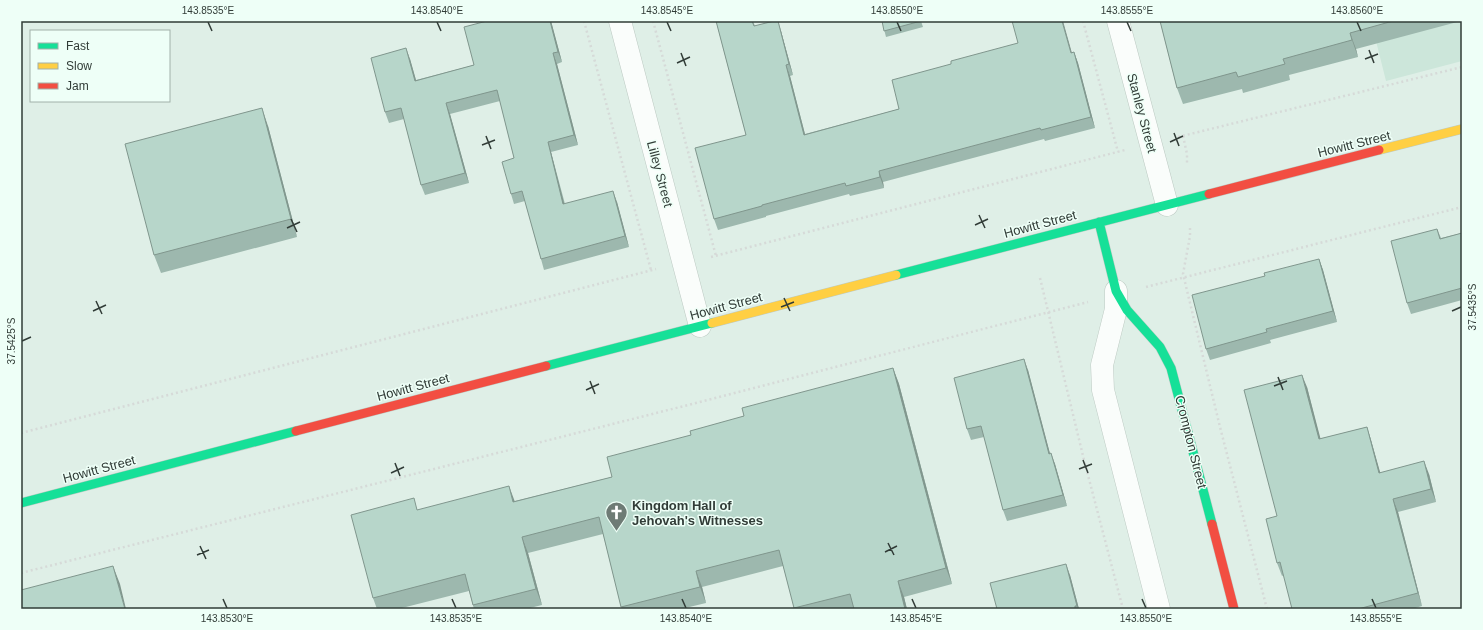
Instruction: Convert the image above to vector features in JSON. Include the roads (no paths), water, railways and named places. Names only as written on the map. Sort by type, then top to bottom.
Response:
[{"type":"main road","name":"Howitt Street","points":[[21,503],[1099,222],[1462,130]]},
{"type":"main road","name":"Crompton Street","points":[[1099,222],[1117,293],[1130,313],[1160,347],[1171,368],[1234,609]]},
{"type":"street","name":"Lilley Street","points":[[620,21],[700,326]]},
{"type":"street","name":"Stanley Street","points":[[1118,21],[1167,205]]},
{"type":"street","name":"Crompton Street","points":[[1117,293],[1116,309],[1102,365],[1103,390],[1159,609]]},
{"type":"place","name":"Kingdom Hall of Jehovah's Witnesses","points":[[616,532]]}]
